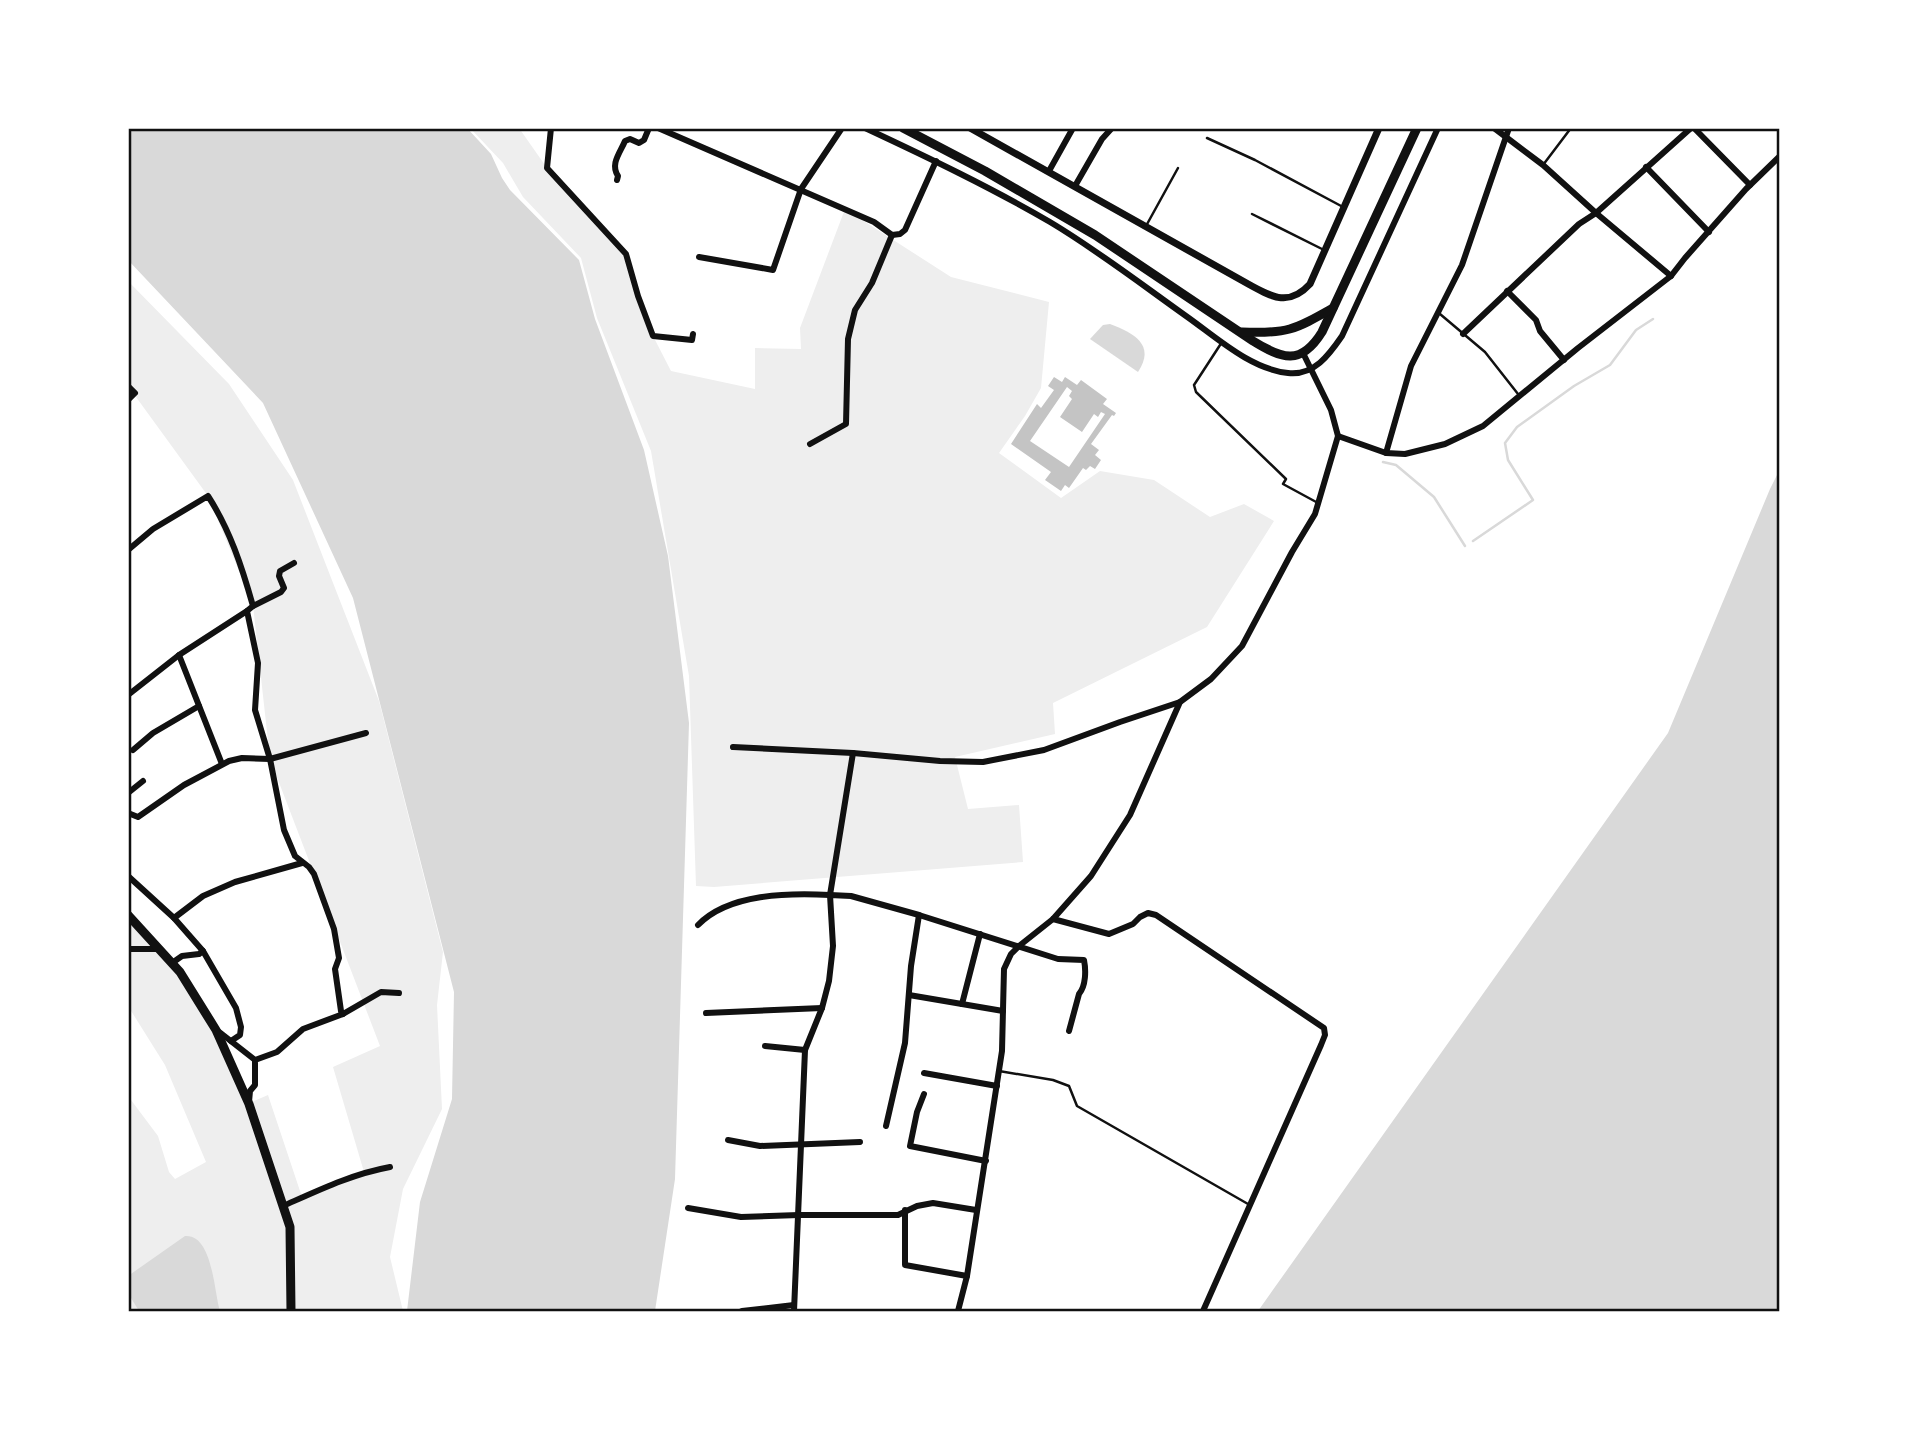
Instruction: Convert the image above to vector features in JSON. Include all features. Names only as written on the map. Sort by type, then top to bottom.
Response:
[{"type":"main road","points":[[903,128],[985,171],[1095,235],[1265,348],[1280,355],[1295,356],[1303,353],[1316,341],[1417,128]]},
{"type":"main road","points":[[1240,332],[1283,332],[1333,308]]},
{"type":"main road","points":[[128,915],[180,972],[216,1030],[249,1104],[290,1227],[291,1311]]},
{"type":"street","points":[[551,128],[547,168],[626,254],[653,336],[692,340],[693,334]]},
{"type":"street","points":[[617,180],[614,164],[625,141],[630,139],[639,143],[644,140],[649,128]]},
{"type":"street","points":[[658,128],[874,222],[891,236]]},
{"type":"street","points":[[699,257],[773,270],[801,189],[842,128]]},
{"type":"street","points":[[864,128],[936,161],[1050,222],[1245,357],[1274,370],[1293,373],[1320,363],[1331,352],[1349,322],[1438,128]]},
{"type":"street","points":[[970,128],[1277,298],[1295,296],[1310,284],[1379,128]]},
{"type":"street","points":[[1049,171],[1073,128]]},
{"type":"street","points":[[1075,186],[1102,139],[1112,128]]},
{"type":"street","points":[[1494,128],[1543,165],[1671,276]]},
{"type":"street","points":[[1385,453],[1411,366],[1461,265],[1509,128]]},
{"type":"street","points":[[1463,334],[1579,224],[1596,213],[1692,128],[1750,185]]},
{"type":"street","points":[[1338,436],[1385,453],[1405,454],[1445,444],[1483,426],[1671,276],[1750,185],[1779,157]]},
{"type":"street","points":[[891,236],[905,230],[936,161]]},
{"type":"street","points":[[1646,167],[1709,232]]},
{"type":"street","points":[[810,444],[846,424],[848,339],[855,310],[872,283],[891,236]]},
{"type":"street","points":[[1507,291],[1536,320],[1540,331],[1564,360]]},
{"type":"street","points":[[733,747],[983,762],[1044,750],[1180,702],[1211,679],[1242,646],[1315,514],[1338,436],[1331,410],[1303,353]]},
{"type":"street","points":[[128,386],[135,393],[128,400]]},
{"type":"street","points":[[128,550],[153,529],[208,496],[222,519],[241,565],[250,608],[257,663],[255,710],[270,759],[284,830],[295,856],[314,874],[334,929],[339,958],[335,969],[343,1014]]},
{"type":"street","points":[[128,695],[183,653],[250,608],[281,592],[284,588],[280,572],[294,563]]},
{"type":"street","points":[[183,653],[199,706],[222,764]]},
{"type":"street","points":[[958,1311],[967,1276],[1002,1051],[1004,969],[1018,946],[1053,919],[1091,876],[1130,815],[1180,702]]},
{"type":"street","points":[[133,750],[153,733],[199,706]]},
{"type":"street","points":[[128,812],[138,817],[184,785],[222,764],[242,758],[270,759],[366,733]]},
{"type":"street","points":[[742,1311],[794,1308],[805,1051],[822,1008],[829,981],[833,946],[830,895],[853,753]]},
{"type":"street","points":[[128,793],[143,781]]},
{"type":"street","points":[[174,918],[203,896],[235,882],[302,863]]},
{"type":"street","points":[[128,876],[174,918],[204,951],[236,1008],[241,1027],[240,1035],[231,1041]]},
{"type":"street","points":[[698,925],[707,916],[726,907],[771,895],[801,893],[851,896],[1058,959],[1084,960],[1085,978],[1069,1031]]},
{"type":"street","points":[[1053,919],[1110,934],[1133,924],[1148,913],[1156,915],[1324,1028],[1325,1035],[1203,1311]]},
{"type":"street","points":[[886,1126],[905,1043],[911,966],[919,915]]},
{"type":"street","points":[[962,1004],[980,934]]},
{"type":"street","points":[[128,949],[160,949]]},
{"type":"street","points":[[172,963],[182,956],[204,951]]},
{"type":"street","points":[[256,1060],[277,1052],[303,1029],[343,1014],[381,992],[399,993]]},
{"type":"street","points":[[909,995],[1003,1011]]},
{"type":"street","points":[[706,1013],[822,1008]]},
{"type":"street","points":[[216,1030],[256,1060]]},
{"type":"street","points":[[765,1046],[805,1051]]},
{"type":"street","points":[[249,1104],[250,1091],[255,1086],[256,1060]]},
{"type":"street","points":[[924,1073],[997,1086]]},
{"type":"street","points":[[925,1094],[917,1112],[910,1146],[986,1161]]},
{"type":"street","points":[[729,1140],[760,1146],[860,1142]]},
{"type":"street","points":[[284,1206],[324,1186],[365,1172],[390,1167]]},
{"type":"street","points":[[688,1208],[740,1217],[799,1214],[898,1215],[905,1210],[933,1203],[976,1210]]},
{"type":"street","points":[[905,1210],[905,1265],[967,1276]]},
{"type":"lane","points":[[1543,165],[1571,128]]},
{"type":"lane","points":[[1207,138],[1343,207]]},
{"type":"lane","points":[[1146,226],[1178,168]]},
{"type":"lane","points":[[1252,214],[1325,250]]},
{"type":"lane","points":[[1438,312],[1485,352],[1520,397]]},
{"type":"lane","points":[[1223,342],[1195,385],[1196,391],[1286,479],[1283,484],[1318,503]]},
{"type":"lane","points":[[999,1071],[1053,1080],[1069,1086],[1077,1106],[1250,1205]]},
{"type":"shaded area","points":[[128,128],[467,128],[491,154],[510,190],[579,260],[595,319],[644,450],[668,556],[689,723],[675,1179],[655,1311],[407,1311],[420,1202],[452,1099],[454,992],[353,598],[263,403],[128,260]]},
{"type":"shaded area","points":[[470,128],[519,128],[547,168],[626,254],[653,336],[671,371],[755,389],[755,348],[801,349],[800,328],[845,209],[951,277],[1049,302],[1041,388],[999,453],[1061,498],[1100,471],[1154,480],[1210,517],[1244,504],[1274,521],[1207,627],[1053,703],[1055,734],[955,757],[968,809],[1019,805],[1023,862],[714,887],[696,886],[689,676],[651,451],[597,318],[581,258],[523,197],[503,163]]},
{"type":"shaded area","points":[[128,281],[229,384],[293,480],[379,701],[443,952],[437,1005],[442,1109],[403,1189],[390,1257],[403,1311],[128,1311],[128,1096],[158,1136],[169,1172],[175,1179],[206,1162],[165,1065],[128,1006],[128,915],[160,949],[216,1030],[249,1103],[268,1095],[302,1197],[364,1172],[333,1067],[380,1046],[270,759],[253,605],[208,496],[128,386]]},
{"type":"shaded area","points":[[1110,324],[1140,341],[1145,354],[1138,372],[1090,339],[1103,325]]},
{"type":"shaded area","points":[[1779,471],[1779,1311],[1258,1311],[1668,733]]},
{"type":"shaded area","points":[[185,1236],[194,1238],[207,1254],[220,1311],[139,1311],[128,1293],[128,1276]]},
{"type":"building","points":[[1054,377],[1062,382],[1065,377],[1077,385],[1081,380],[1107,399],[1103,404],[1116,413],[1091,444],[1099,450],[1095,455],[1101,460],[1095,469],[1090,466],[1086,470],[1083,468],[1069,488],[1065,485],[1061,491],[1045,480],[1051,472],[1011,444],[1037,404],[1041,408],[1054,390],[1048,386]],"holes":[[[1067,387],[1072,391],[1069,396],[1072,399],[1060,417],[1082,432],[1094,414],[1098,417],[1101,412],[1105,414],[1069,467],[1030,441]]]},
{"type":"waterway","points":[[1473,541],[1533,500],[1508,460],[1505,443],[1517,427],[1574,386],[1610,365],[1636,330],[1653,319]]},
{"type":"waterway","points":[[1383,462],[1396,465],[1434,497],[1465,546]]}]
